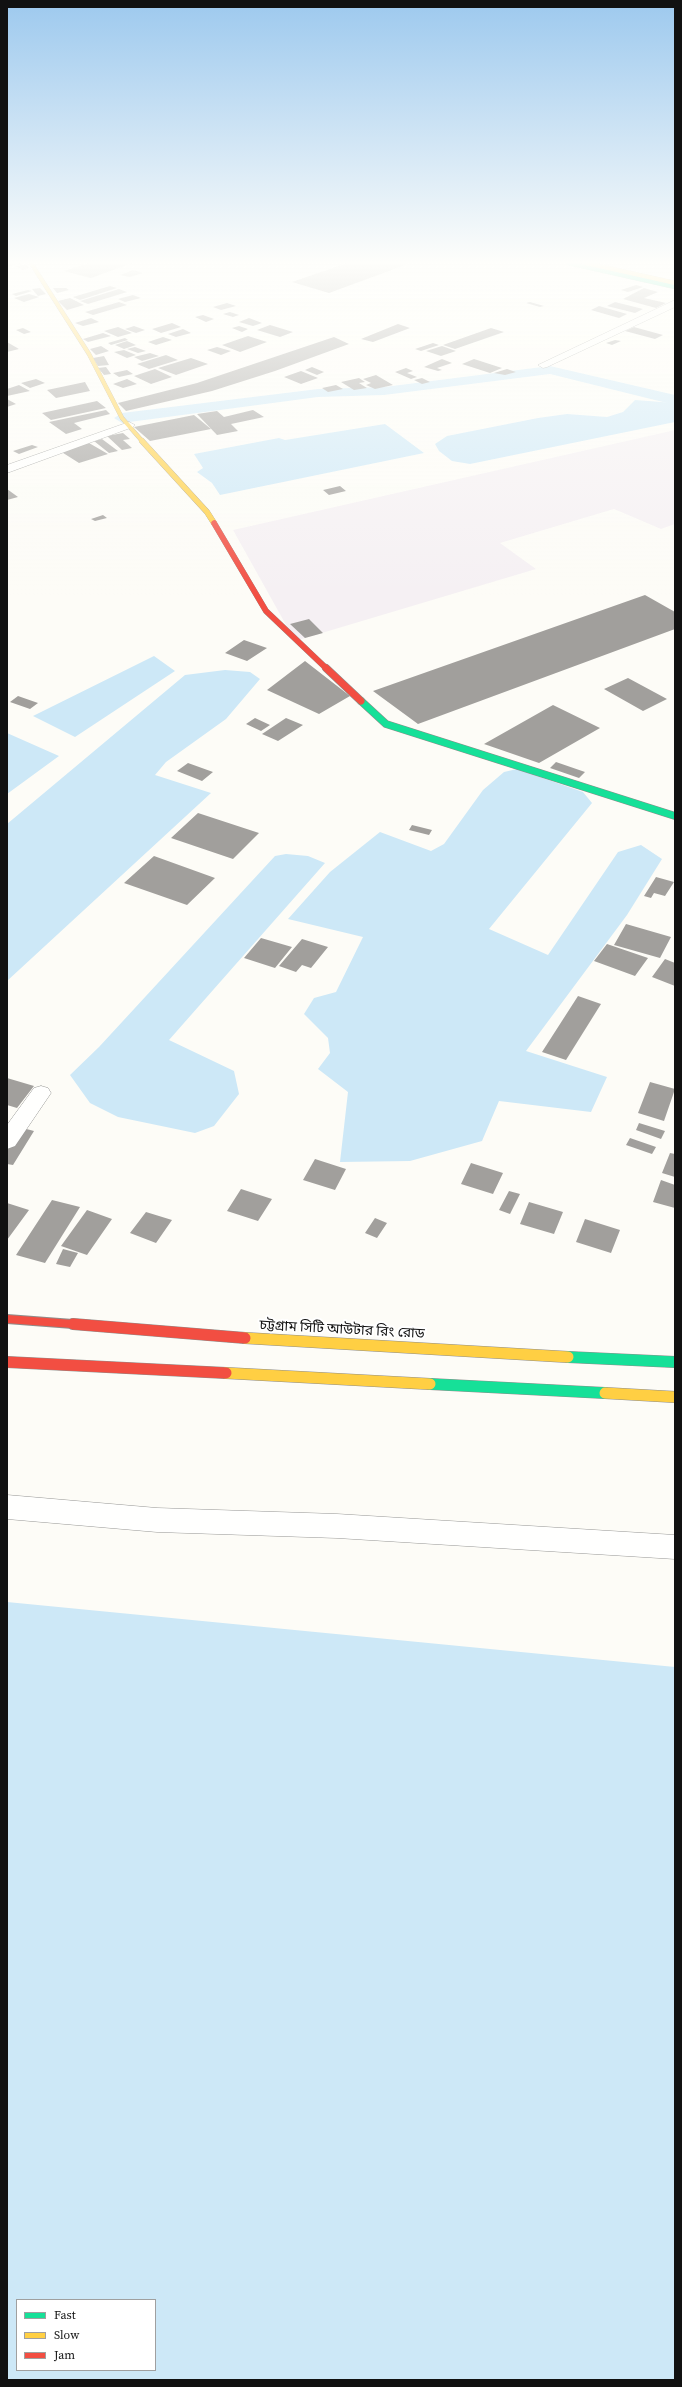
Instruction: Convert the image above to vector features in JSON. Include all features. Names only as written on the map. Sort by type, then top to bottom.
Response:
[{"type":"main road","points":[[100,374],[122,418],[129,425],[133,433],[207,512],[266,611],[386,724],[675,816]]},
{"type":"main road","name":"চট্টগ্রাম সিটি আউটার রিং রোড","points":[[7,1319],[302,1343],[675,1362]]},
{"type":"main road","points":[[7,1362],[675,1397]]},
{"type":"street","points":[[7,469],[129,425]]},
{"type":"street","points":[[7,1141],[41,1094]]},
{"type":"street","points":[[7,1506],[158,1520],[345,1526],[675,1547]]},
{"type":"shaded area","points":[[675,430],[675,524],[661,529],[614,509],[500,543],[536,569],[295,641],[233,530]]},
{"type":"water","points":[[635,400],[675,403],[675,422],[470,464],[452,461],[439,451],[435,444],[447,436],[538,418],[567,414],[607,417],[623,412]]},
{"type":"water","points":[[385,424],[424,453],[220,495],[212,483],[197,472],[203,468],[194,454],[279,438],[285,440]]},
{"type":"water","points":[[154,656],[175,671],[75,737],[33,716]]},
{"type":"water","points":[[225,670],[250,672],[260,679],[226,719],[166,762],[155,775],[211,793],[7,981],[7,824],[185,675]]},
{"type":"water","points":[[7,733],[59,756],[7,794]]},
{"type":"water","points":[[517,769],[583,792],[592,803],[489,929],[548,955],[618,852],[641,845],[662,859],[627,915],[526,1051],[607,1077],[591,1112],[499,1101],[482,1141],[410,1161],[340,1162],[348,1092],[318,1069],[330,1053],[328,1038],[304,1014],[314,998],[336,992],[363,937],[288,919],[330,872],[380,832],[431,851],[444,844],[483,790],[504,772]]},
{"type":"water","points":[[286,854],[308,856],[325,863],[169,1040],[234,1071],[239,1094],[214,1126],[195,1133],[118,1117],[90,1103],[70,1075],[99,1047],[275,856]]},
{"type":"water","points":[[7,1602],[675,1667],[675,2380],[7,2380]]},
{"type":"building","points":[[115,374],[131,374],[119,377]]},
{"type":"building","points":[[139,374],[166,374],[172,377],[151,384],[134,376]]},
{"type":"building","points":[[223,374],[264,374],[212,391],[126,411],[118,403],[197,383]]},
{"type":"building","points":[[291,374],[309,374],[318,378],[301,384],[284,377]]},
{"type":"building","points":[[400,374],[410,374],[417,377],[411,379]]},
{"type":"building","points":[[376,375],[393,385],[375,389],[366,385],[371,383],[363,379]]},
{"type":"building","points":[[359,378],[365,382],[359,383],[367,388],[354,390],[341,382]]},
{"type":"building","points":[[422,378],[430,382],[422,384],[414,380]]},
{"type":"building","points":[[36,379],[45,383],[30,388],[21,383]]},
{"type":"building","points":[[127,379],[137,384],[123,388],[113,384]]},
{"type":"building","points":[[85,382],[90,391],[56,398],[47,390]]},
{"type":"building","points":[[19,385],[30,391],[7,396],[7,389]]},
{"type":"building","points":[[336,385],[343,389],[328,392],[322,388]]},
{"type":"building","points":[[7,399],[16,404],[7,407]]},
{"type":"building","points":[[97,401],[106,408],[51,420],[42,413]]},
{"type":"building","points":[[106,410],[110,414],[74,423],[82,429],[66,434],[49,422]]},
{"type":"building","points":[[253,410],[264,417],[231,424],[238,431],[217,435],[197,414],[217,411],[224,417]]},
{"type":"building","points":[[194,415],[211,429],[150,441],[134,427]]},
{"type":"building","points":[[123,433],[130,439],[123,440],[132,448],[122,450],[107,436]]},
{"type":"building","points":[[102,439],[118,451],[109,453],[94,441]]},
{"type":"building","points":[[89,443],[108,454],[79,463],[60,451]]},
{"type":"building","points":[[32,445],[38,447],[19,454],[13,451]]},
{"type":"building","points":[[340,486],[346,491],[329,495],[323,490]]},
{"type":"building","points":[[7,489],[18,497],[7,500]]},
{"type":"building","points":[[103,515],[107,518],[95,521],[91,519]]},
{"type":"building","points":[[645,595],[675,612],[675,629],[418,724],[373,691]]},
{"type":"building","points":[[309,619],[323,633],[305,638],[290,624]]},
{"type":"building","points":[[244,640],[267,648],[247,661],[225,653]]},
{"type":"building","points":[[305,661],[350,696],[319,714],[267,690]]},
{"type":"building","points":[[628,678],[667,699],[643,711],[604,689]]},
{"type":"building","points":[[18,696],[38,703],[30,709],[10,702]]},
{"type":"building","points":[[553,705],[600,728],[539,763],[484,744]]},
{"type":"building","points":[[255,718],[270,725],[261,731],[246,724]]},
{"type":"building","points":[[286,718],[303,725],[278,741],[262,734]]},
{"type":"building","points":[[556,762],[585,772],[579,778],[550,768]]},
{"type":"building","points":[[188,763],[213,772],[202,781],[177,771]]},
{"type":"building","points":[[198,813],[259,833],[233,859],[171,838]]},
{"type":"building","points":[[412,825],[432,830],[429,835],[409,830]]},
{"type":"building","points":[[154,856],[215,878],[187,905],[124,883]]},
{"type":"building","points":[[656,877],[674,882],[665,896],[654,893],[651,898],[644,896]]},
{"type":"building","points":[[626,924],[671,937],[660,958],[614,945]]},
{"type":"building","points":[[261,938],[292,947],[275,968],[244,958]]},
{"type":"building","points":[[302,939],[328,947],[311,968],[302,965],[296,972],[279,966]]},
{"type":"building","points":[[607,944],[648,958],[635,976],[594,961]]},
{"type":"building","points":[[665,959],[675,963],[675,986],[652,977]]},
{"type":"building","points":[[578,996],[601,1004],[566,1060],[542,1052]]},
{"type":"building","points":[[7,1078],[34,1086],[17,1108],[7,1105]]},
{"type":"building","points":[[650,1082],[675,1089],[664,1121],[638,1113]]},
{"type":"building","points":[[639,1123],[665,1131],[661,1139],[636,1130]]},
{"type":"building","points":[[15,1126],[34,1131],[13,1165],[7,1164],[7,1139]]},
{"type":"building","points":[[630,1138],[656,1147],[652,1154],[626,1145]]},
{"type":"building","points":[[670,1153],[675,1154],[675,1177],[662,1173]]},
{"type":"building","points":[[315,1159],[346,1169],[335,1190],[303,1180]]},
{"type":"building","points":[[471,1163],[503,1173],[493,1194],[461,1184]]},
{"type":"building","points":[[661,1180],[675,1185],[675,1208],[653,1202]]},
{"type":"building","points":[[241,1189],[272,1199],[258,1221],[227,1211]]},
{"type":"building","points":[[509,1191],[520,1194],[510,1214],[499,1210]]},
{"type":"building","points":[[52,1200],[80,1207],[45,1263],[16,1255]]},
{"type":"building","points":[[529,1202],[563,1212],[554,1234],[520,1224]]},
{"type":"building","points":[[7,1203],[29,1210],[7,1240]]},
{"type":"building","points":[[87,1210],[112,1219],[87,1255],[61,1246]]},
{"type":"building","points":[[146,1212],[172,1220],[156,1243],[130,1233]]},
{"type":"building","points":[[375,1218],[387,1223],[377,1238],[365,1233]]},
{"type":"building","points":[[585,1219],[620,1230],[611,1253],[576,1242]]},
{"type":"building","points":[[63,1249],[78,1253],[70,1267],[56,1264]]},
{"type":"waterway","points":[[122,418],[318,393],[384,391],[515,374]]},
{"type":"waterway","points":[[568,374],[675,400]]},
{"type":"traffic: fast","points":[[361,701],[386,724],[675,816]]},
{"type":"traffic: fast","points":[[568,1357],[675,1362]]},
{"type":"traffic: fast","points":[[430,1384],[605,1393]]},
{"type":"traffic: slow","points":[[100,374],[122,418],[207,512],[214,523]]},
{"type":"traffic: slow","points":[[245,1338],[568,1357]]},
{"type":"traffic: slow","points":[[226,1373],[430,1384]]},
{"type":"traffic: slow","points":[[605,1393],[675,1397]]},
{"type":"traffic: jam","points":[[214,523],[266,611],[361,701]]},
{"type":"traffic: jam","points":[[7,1319],[245,1338]]},
{"type":"traffic: jam","points":[[7,1362],[226,1373]]}]
